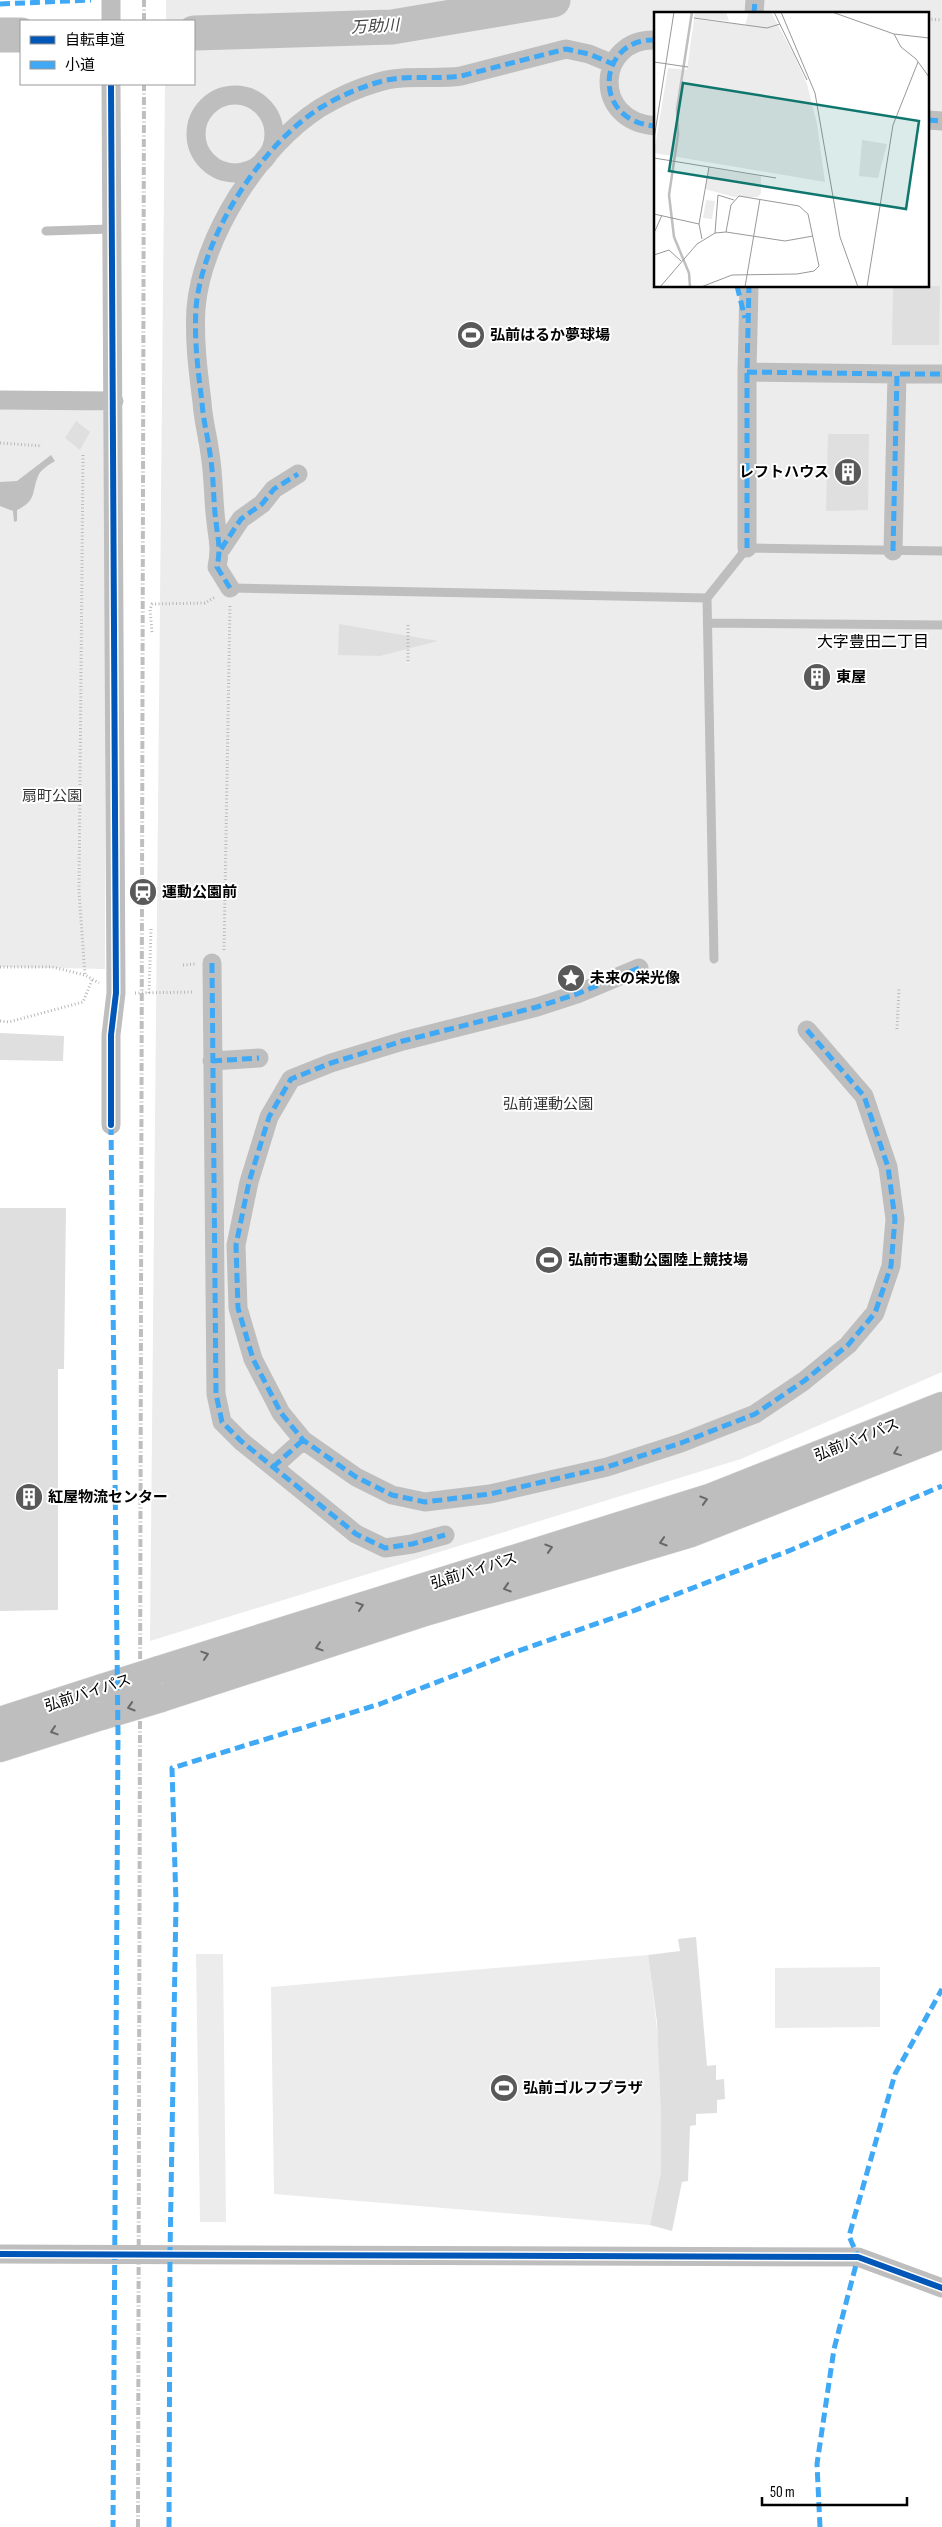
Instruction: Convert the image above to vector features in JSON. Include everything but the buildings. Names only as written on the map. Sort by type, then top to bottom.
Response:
[{"type":"highway","name":"弘前バイパス","points":[[0,1721],[712,1497],[942,1406]]},
{"type":"highway","name":"弘前バイパス","points":[[0,1748],[428,1611],[691,1533],[942,1434]]},
{"type":"street","points":[[654,40],[640,41],[626,47],[613,64],[608,85],[612,98],[619,110],[636,122],[654,126]]},
{"type":"street","points":[[221,549],[216,522],[212,464],[203,416],[196,348],[196,307],[204,270],[217,234],[250,175],[259,165],[267,156],[272,145],[271,121],[265,110],[245,97],[233,95],[221,98],[210,104],[201,115],[196,127],[196,141],[201,153],[209,164],[227,172],[247,171],[259,165],[274,148],[319,108],[357,89],[381,81],[400,78],[461,76],[566,49],[589,54],[613,64]]},
{"type":"street","points":[[111,85],[111,228],[125,993],[111,1035],[111,1124]]},
{"type":"street","points":[[738,288],[748,329]]},
{"type":"street","points":[[747,548],[749,288]]},
{"type":"street","points":[[747,372],[942,374]]},
{"type":"street","points":[[893,551],[896,374]]},
{"type":"street","points":[[0,400],[114,401]]},
{"type":"street","points":[[230,588],[217,567],[221,549],[241,519],[262,504],[274,490],[298,474]]},
{"type":"street","points":[[218,958],[212,992],[212,1061],[216,1394],[222,1422],[240,1441],[356,1534],[384,1548],[412,1544],[444,1534]]},
{"type":"street","points":[[639,968],[569,997],[403,1041],[331,1063],[291,1079],[269,1116],[248,1182],[236,1245],[238,1308],[253,1359],[280,1413],[303,1440],[356,1477],[392,1494],[425,1502],[490,1494],[607,1468],[681,1443],[755,1414],[804,1381],[848,1345],[875,1313],[891,1266],[895,1219],[888,1167],[864,1096],[807,1030]]},
{"type":"street","points":[[212,1061],[259,1058]]},
{"type":"street","points":[[273,1467],[303,1440]]},
{"type":"street","points":[[0,2254],[858,2257],[942,2288]]},
{"type":"lane","points":[[46,231],[111,228]]},
{"type":"lane","points":[[714,959],[707,598],[747,548],[942,551]]},
{"type":"lane","points":[[230,588],[707,598]]},
{"type":"lane","points":[[708,623],[942,625]]},
{"type":"path","points":[[0,443],[42,446]]},
{"type":"path","points":[[84,456],[78,892],[85,975]]},
{"type":"path","points":[[152,632],[150,609],[152,604],[205,603],[230,588]]},
{"type":"path","points":[[218,958],[230,588]]},
{"type":"path","points":[[408,624],[408,661]]},
{"type":"path","points":[[150,993],[151,929]]},
{"type":"path","points":[[0,967],[52,967],[85,975],[92,980],[125,993],[212,992]]},
{"type":"path","points":[[0,1021],[9,1022],[83,1002],[92,980]]},
{"type":"path","points":[[897,1029],[899,988]]},
{"type":"green space","name":"弘前運動公園","points":[[166,0],[942,0],[942,1372],[741,1459],[150,1641],[165,85],[195,85],[195,20],[166,20]]},
{"type":"green space","name":"扇町公園","points":[[0,404],[105,411],[105,969],[0,967]]},
{"type":"green space","points":[[196,1954],[223,1954],[226,2222],[200,2222]]},
{"type":"green space","points":[[648,1955],[660,2063],[663,2118],[660,2179],[650,2225],[274,2194],[271,1987]]},
{"type":"green space","points":[[880,1967],[880,2027],[775,2028],[775,1968]]},
{"type":"shaded area","points":[[51,455],[55,461],[44,468],[39,474],[31,499],[17,510],[17,521],[14,522],[13,511],[0,506],[0,482],[17,481]]},
{"type":"waterway","name":"万助川","points":[[195,33],[392,27],[553,0]]},
{"type":"waterway","name":"万助川","points":[[0,35],[20,35]]},
{"type":"railway","points":[[144,0],[144,20]]},
{"type":"railway","points":[[138,2527],[144,85]]},
{"type":"marked path","points":[[0,4],[91,0]]},
{"type":"marked path","points":[[754,12],[755,0]]},
{"type":"marked path","points":[[654,40],[636,43],[622,52],[613,65],[609,80],[611,96],[620,110],[635,121],[654,126]]},
{"type":"marked path","points":[[230,588],[217,567],[219,544],[211,463],[198,367],[196,308],[209,252],[222,224],[256,169],[276,145],[320,108],[348,93],[379,82],[399,78],[461,76],[566,49],[589,54],[613,64]]},
{"type":"marked path","points":[[930,120],[942,121]]},
{"type":"marked path","points":[[738,288],[745,318]]},
{"type":"marked path","points":[[747,548],[749,288]]},
{"type":"marked path","points":[[747,372],[897,374]]},
{"type":"marked path","points":[[893,551],[897,374],[942,374]]},
{"type":"marked path","points":[[221,549],[241,519],[262,504],[274,489],[298,474]]},
{"type":"marked path","points":[[212,963],[216,1394],[222,1422],[241,1441],[356,1534],[385,1548],[412,1544],[445,1535]]},
{"type":"marked path","points":[[639,968],[577,994],[537,1007],[403,1041],[331,1063],[291,1079],[269,1117],[249,1182],[236,1245],[238,1308],[253,1359],[281,1413],[303,1440],[356,1477],[392,1495],[425,1502],[490,1494],[607,1467],[681,1443],[755,1414],[804,1381],[848,1345],[875,1313],[891,1266],[895,1219],[888,1167],[864,1096],[807,1030]]},
{"type":"marked path","points":[[212,1061],[259,1058]]},
{"type":"marked path","points":[[111,1125],[118,1735],[113,2527]]},
{"type":"marked path","points":[[273,1467],[303,1440]]},
{"type":"marked path","points":[[169,2527],[170,2253],[176,1903],[172,1768],[380,1704],[518,1651],[633,1611],[791,1550],[942,1486]]},
{"type":"marked path","points":[[820,2527],[817,2464],[834,2349],[858,2257],[849,2236],[895,2074],[942,1989]]},
{"type":"cycle path","points":[[111,85],[116,993],[111,1035],[111,1125]]},
{"type":"cycle path","points":[[0,2254],[858,2257],[942,2288]]},
{"type":"place","name":"弘前はるか夢球場","points":[[471,335]]},
{"type":"place","name":"レフトハウス","points":[[848,472]]},
{"type":"place","name":"東屋","points":[[817,677]]},
{"type":"place","name":"運動公園前","points":[[143,892]]},
{"type":"place","name":"未来の栄光像","points":[[571,978]]},
{"type":"place","name":"弘前市運動公園陸上競技場","points":[[549,1260]]},
{"type":"place","name":"紅屋物流センター","points":[[29,1497]]},
{"type":"place","name":"弘前ゴルフプラザ","points":[[504,2088]]},
{"type":"district","name":"大字豊田二丁目","points":[[873,642]]}]
